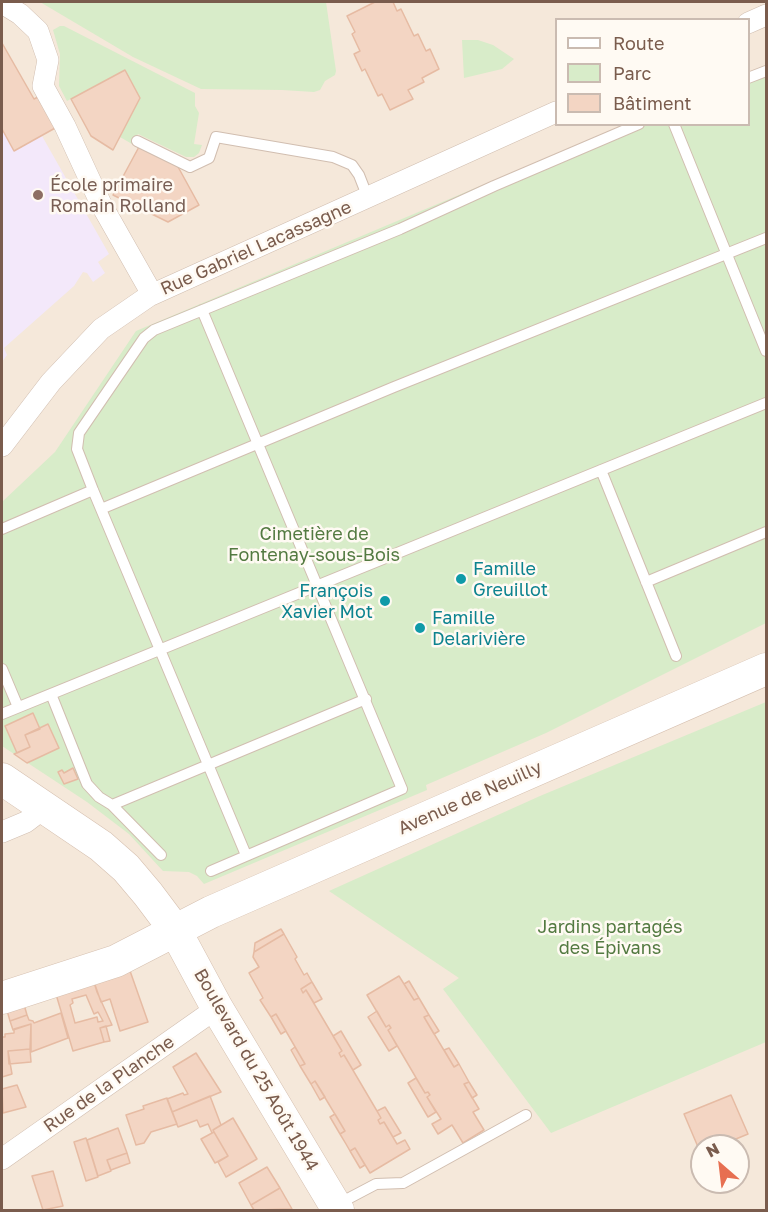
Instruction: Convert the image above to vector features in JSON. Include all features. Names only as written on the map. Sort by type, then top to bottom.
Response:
[{"type":"street","points":[[2,3],[20,14],[38,31],[48,60],[43,86],[65,126],[101,204],[152,294]]},
{"type":"street","points":[[750,23],[766,15]]},
{"type":"street","name":"Rue Gabriel Lacassagne","points":[[2,446],[51,382],[100,329],[152,294],[555,112]]},
{"type":"street","name":"Avenue de Neuilly","points":[[2,998],[116,961],[211,912],[766,669]]},
{"type":"street","name":"Boulevard du 25 Août 1944","points":[[2,779],[43,809],[101,846],[126,868],[175,930],[217,1008],[337,1208]]},
{"type":"street","points":[[2,832],[26,822],[43,809]]},
{"type":"street","name":"Rue de la Planche","points":[[2,1159],[217,1008]]},
{"type":"lane","points":[[750,77],[766,71]]},
{"type":"lane","points":[[246,855],[93,490],[77,449],[79,433],[144,338],[154,330],[400,229],[634,126]]},
{"type":"lane","points":[[675,126],[766,351]]},
{"type":"lane","points":[[137,141],[190,166],[209,158],[216,137],[333,157],[352,165],[359,175],[368,198]]},
{"type":"lane","points":[[101,509],[258,442],[766,238]]},
{"type":"lane","points":[[202,310],[319,585],[402,789],[211,871]]},
{"type":"lane","points":[[2,714],[766,403]]},
{"type":"lane","points":[[601,470],[676,656]]},
{"type":"lane","points":[[2,529],[93,490]]},
{"type":"lane","points":[[646,582],[766,532]]},
{"type":"lane","points":[[2,669],[18,707]]},
{"type":"lane","points":[[51,694],[87,784],[99,797],[112,805],[161,855]]},
{"type":"lane","points":[[112,805],[366,699]]},
{"type":"lane","points":[[337,1208],[376,1184],[403,1183],[526,1115]]},
{"type":"shaded area","points":[[2,2],[766,2],[766,1210],[2,1210]]},
{"type":"shaded area","name":"École primaire Romain Rolland","points":[[2,43],[34,99],[57,127],[42,136],[109,254],[98,262],[105,273],[93,282],[87,273],[83,272],[74,286],[4,348],[7,355],[2,362]]},
{"type":"green space","points":[[40,2],[326,2],[336,71],[335,75],[325,81],[320,90],[314,92],[201,89],[133,57]]},
{"type":"green space","points":[[60,26],[195,93],[195,106],[199,113],[194,144],[202,145],[199,153],[194,157],[186,157],[138,134],[132,144],[120,137],[140,98],[125,70],[67,101],[59,86],[60,54],[53,30]]},
{"type":"green space","points":[[462,40],[478,40],[493,45],[514,59],[502,69],[464,78]]},
{"type":"green space","name":"Cimetière de Fontenay-sous-Bois","points":[[766,65],[766,623],[546,733],[426,785],[427,790],[204,884],[197,876],[189,872],[163,871],[129,834],[87,802],[2,746],[2,502],[55,452],[136,331],[623,126],[750,126],[750,73]]},
{"type":"green space","name":"Jardins partagés des Épivans","points":[[766,702],[766,1042],[551,1133],[443,989],[459,978],[329,891],[540,796]]},
{"type":"building","points":[[375,2],[393,2],[397,11],[401,9],[414,36],[418,34],[426,51],[430,49],[439,69],[422,78],[424,82],[408,90],[413,99],[390,110],[382,94],[378,96],[365,69],[362,71],[354,54],[360,51],[352,34],[355,32],[347,16]]},
{"type":"building","points":[[2,43],[34,99],[40,96],[57,127],[14,151],[2,129]]},
{"type":"building","points":[[125,70],[140,98],[113,150],[91,136],[71,99]]},
{"type":"building","points":[[140,145],[177,165],[199,205],[168,222],[113,195]]},
{"type":"building","points":[[33,713],[40,729],[25,735],[30,747],[17,753],[5,726]]},
{"type":"building","points":[[48,724],[59,748],[27,763],[14,754],[30,747],[25,735]]},
{"type":"building","points":[[73,768],[78,779],[64,784],[58,772],[62,770],[64,773]]},
{"type":"building","points":[[281,929],[284,934],[254,952],[255,943]]},
{"type":"building","points":[[284,934],[304,975],[307,973],[312,982],[301,989],[303,993],[306,990],[342,1051],[339,1053],[341,1057],[344,1055],[381,1118],[378,1120],[380,1124],[384,1122],[397,1144],[405,1140],[410,1149],[370,1173],[355,1148],[350,1151],[340,1134],[345,1131],[315,1081],[311,1084],[300,1066],[305,1064],[276,1014],[271,1017],[260,1000],[263,998],[249,973],[259,967],[253,957],[254,952]]},
{"type":"building","points":[[129,968],[148,1022],[120,1031],[110,999],[101,1002],[93,979]]},
{"type":"building","points":[[399,976],[414,1000],[419,998],[429,1015],[424,1017],[454,1067],[459,1064],[469,1082],[464,1084],[479,1109],[473,1112],[484,1130],[463,1143],[452,1125],[438,1134],[432,1124],[441,1119],[427,1097],[430,1095],[428,1092],[425,1093],[388,1030],[391,1028],[389,1025],[386,1027],[367,995]]},
{"type":"building","points":[[93,979],[112,1025],[100,1028],[104,1042],[73,1051],[55,991]],"holes":[[[86,995],[94,1014],[98,1012],[103,1021],[98,1022],[97,1017],[75,1023],[70,1005],[73,1003],[72,999]]]},
{"type":"building","points":[[409,981],[419,998],[414,1000],[404,984]]},
{"type":"building","points":[[312,982],[322,999],[314,1003],[306,990],[303,993],[301,989]]},
{"type":"building","points":[[23,1001],[27,1015],[10,1021],[6,1007]]},
{"type":"building","points":[[377,1011],[386,1027],[389,1025],[391,1028],[388,1030],[397,1046],[389,1051],[368,1017]]},
{"type":"building","points":[[61,1013],[68,1038],[31,1052],[31,1024],[13,1030],[10,1021],[27,1015],[34,1023]]},
{"type":"building","points":[[276,1014],[286,1031],[281,1034],[271,1017]]},
{"type":"building","points":[[429,1015],[439,1031],[434,1034],[424,1017]]},
{"type":"building","points":[[31,1024],[30,1049],[8,1051],[12,1074],[2,1077],[2,1037],[5,1037],[5,1034],[14,1033],[14,1029]]},
{"type":"building","points":[[106,1026],[110,1041],[104,1042],[100,1028]]},
{"type":"building","points":[[341,1031],[361,1065],[353,1070],[344,1055],[341,1057],[339,1053],[342,1051],[333,1036]]},
{"type":"building","points":[[295,1047],[305,1064],[300,1066],[291,1050]]},
{"type":"building","points":[[449,1048],[459,1064],[454,1067],[444,1050]]},
{"type":"building","points":[[30,1049],[31,1062],[9,1064],[8,1051]]},
{"type":"building","points":[[196,1053],[221,1092],[172,1112],[167,1099],[183,1093],[188,1094],[173,1067]]},
{"type":"building","points":[[416,1078],[425,1093],[428,1092],[430,1095],[427,1097],[436,1112],[428,1117],[408,1083]]},
{"type":"building","points":[[315,1081],[325,1097],[320,1100],[311,1084]]},
{"type":"building","points":[[469,1082],[477,1095],[472,1098],[464,1084]]},
{"type":"building","points":[[17,1085],[26,1107],[3,1113],[2,1089]]},
{"type":"building","points":[[731,1095],[748,1134],[692,1134],[684,1114]]},
{"type":"building","points":[[210,1096],[221,1125],[213,1130],[214,1132],[212,1133],[208,1124],[200,1127],[197,1120],[178,1127],[172,1112]]},
{"type":"building","points":[[167,1098],[177,1124],[151,1132],[144,1143],[136,1145],[126,1115],[144,1109],[143,1106]]},
{"type":"building","points":[[385,1107],[401,1133],[393,1137],[384,1122],[380,1124],[378,1120],[381,1118],[377,1111]]},
{"type":"building","points":[[335,1114],[345,1131],[340,1134],[330,1117]]},
{"type":"building","points":[[233,1118],[257,1159],[226,1177],[218,1162],[228,1156],[213,1130]]},
{"type":"building","points":[[118,1128],[127,1153],[107,1160],[111,1171],[98,1176],[87,1140]]},
{"type":"building","points":[[214,1132],[228,1156],[215,1163],[201,1139]]},
{"type":"building","points":[[86,1138],[98,1177],[86,1181],[74,1142]]},
{"type":"building","points":[[355,1148],[365,1165],[360,1168],[350,1151]]},
{"type":"building","points":[[127,1153],[130,1163],[111,1170],[107,1160]]},
{"type":"building","points":[[267,1167],[280,1188],[251,1205],[239,1183]]},
{"type":"building","points":[[53,1171],[63,1206],[43,1210],[32,1176]]},
{"type":"building","points":[[280,1188],[292,1209],[254,1210],[251,1205]]},
{"type":"place","name":"École primaire Romain Rolland","points":[[38,195]]},
{"type":"place","name":"Famille Greuillot","points":[[461,579]]},
{"type":"place","name":"François Xavier Mot","points":[[385,601]]},
{"type":"place","name":"Famille Delarivière","points":[[420,628]]}]
